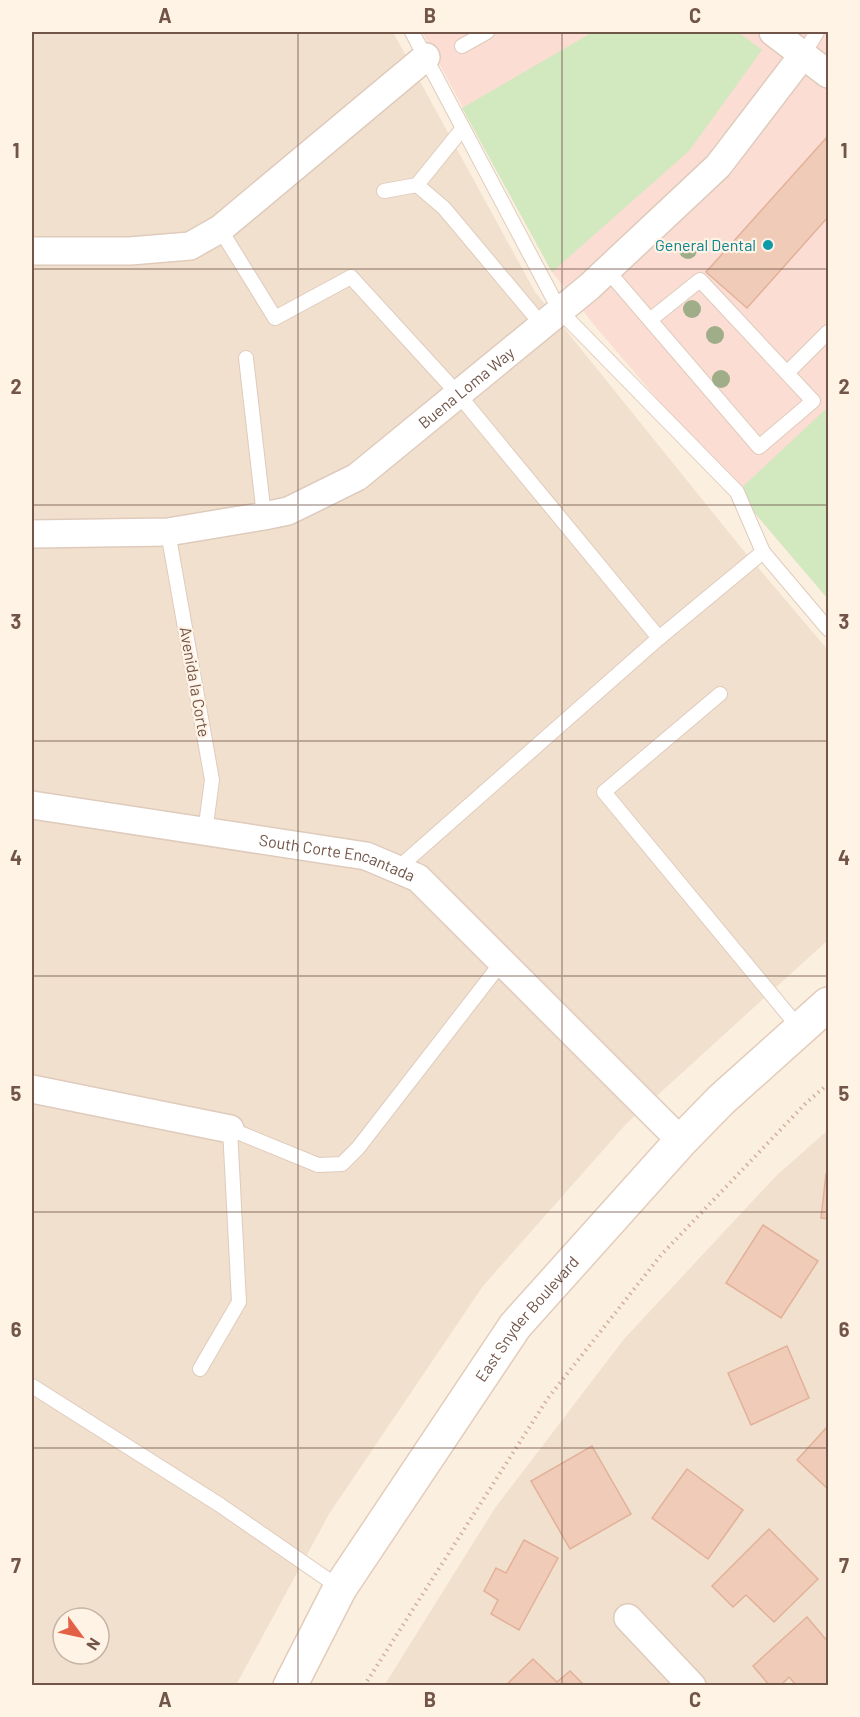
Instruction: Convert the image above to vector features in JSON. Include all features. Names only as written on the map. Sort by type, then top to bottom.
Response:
[{"type":"street","points":[[773,32],[828,74]]},
{"type":"street","name":"Buena Loma Way","points":[[32,534],[168,532],[264,516],[288,511],[357,477],[607,270],[718,165],[803,55]]},
{"type":"street","points":[[32,251],[130,251],[190,246],[220,230],[426,57]]},
{"type":"street","name":"South Corte Encantada","points":[[32,805],[366,856],[418,878],[681,1141]]},
{"type":"street","name":"East Snyder Boulevard","points":[[290,1686],[340,1588],[515,1326],[720,1100],[828,1004]]},
{"type":"street","points":[[32,1089],[230,1128]]},
{"type":"street","points":[[628,1618],[692,1686]]},
{"type":"lane","points":[[412,32],[463,128],[551,318]]},
{"type":"lane","points":[[462,46],[487,32]]},
{"type":"lane","points":[[803,55],[817,32]]},
{"type":"lane","points":[[384,191],[417,185],[463,128]]},
{"type":"lane","points":[[417,185],[444,208],[551,318],[737,492],[763,552],[828,629]]},
{"type":"lane","points":[[220,230],[275,318],[351,278],[458,394],[659,638]]},
{"type":"lane","points":[[607,270],[759,447],[813,401],[700,280],[650,320]]},
{"type":"lane","points":[[787,373],[828,332]]},
{"type":"lane","points":[[246,358],[264,516]]},
{"type":"lane","name":"Avenida la Corte","points":[[168,532],[212,780],[205,832]]},
{"type":"lane","points":[[397,869],[659,638],[763,552]]},
{"type":"lane","points":[[720,694],[604,792],[800,1029]]},
{"type":"lane","points":[[200,1369],[239,1302],[230,1128],[318,1165],[342,1164],[358,1148],[502,962]]},
{"type":"lane","points":[[32,1386],[220,1505],[340,1588]]},
{"type":"path","points":[[364,1686],[548,1398],[661,1255],[806,1103],[828,1084]]},
{"type":"shaded area","points":[[32,32],[393,32],[535,292],[739,545],[828,650],[828,940],[627,1123],[483,1286],[329,1514],[236,1685],[32,1686]]},
{"type":"shaded area","points":[[422,32],[828,32],[828,599],[595,326],[552,272]]},
{"type":"shaded area","points":[[828,1130],[828,1685],[384,1686],[495,1508],[624,1339],[776,1176]]},
{"type":"green space","points":[[593,32],[738,32],[762,50],[689,151],[552,272],[462,108]]},
{"type":"green space","points":[[828,407],[828,599],[737,492]]},
{"type":"building","name":"General Dental","points":[[827,137],[828,217],[747,308],[706,272]]},
{"type":"building","points":[[826,1174],[828,1174],[828,1219],[821,1218]]},
{"type":"building","points":[[763,1225],[818,1261],[781,1318],[726,1283]]},
{"type":"building","points":[[787,1346],[809,1398],[751,1425],[728,1373]]},
{"type":"building","points":[[828,1426],[828,1489],[797,1460]]},
{"type":"building","points":[[592,1446],[631,1514],[570,1549],[531,1481]]},
{"type":"building","points":[[687,1469],[743,1510],[708,1559],[652,1518]]},
{"type":"building","points":[[769,1529],[818,1579],[774,1622],[746,1595],[733,1607],[712,1586]]},
{"type":"building","points":[[524,1540],[558,1558],[519,1630],[491,1614],[498,1600],[484,1591],[496,1568],[506,1573]]},
{"type":"building","points":[[807,1617],[828,1642],[828,1686],[797,1686],[789,1677],[780,1686],[770,1686],[753,1666]]},
{"type":"building","points":[[533,1659],[557,1682],[570,1671],[585,1686],[505,1686]]},
{"type":"place","name":"General Dental","points":[[768,245]]}]
